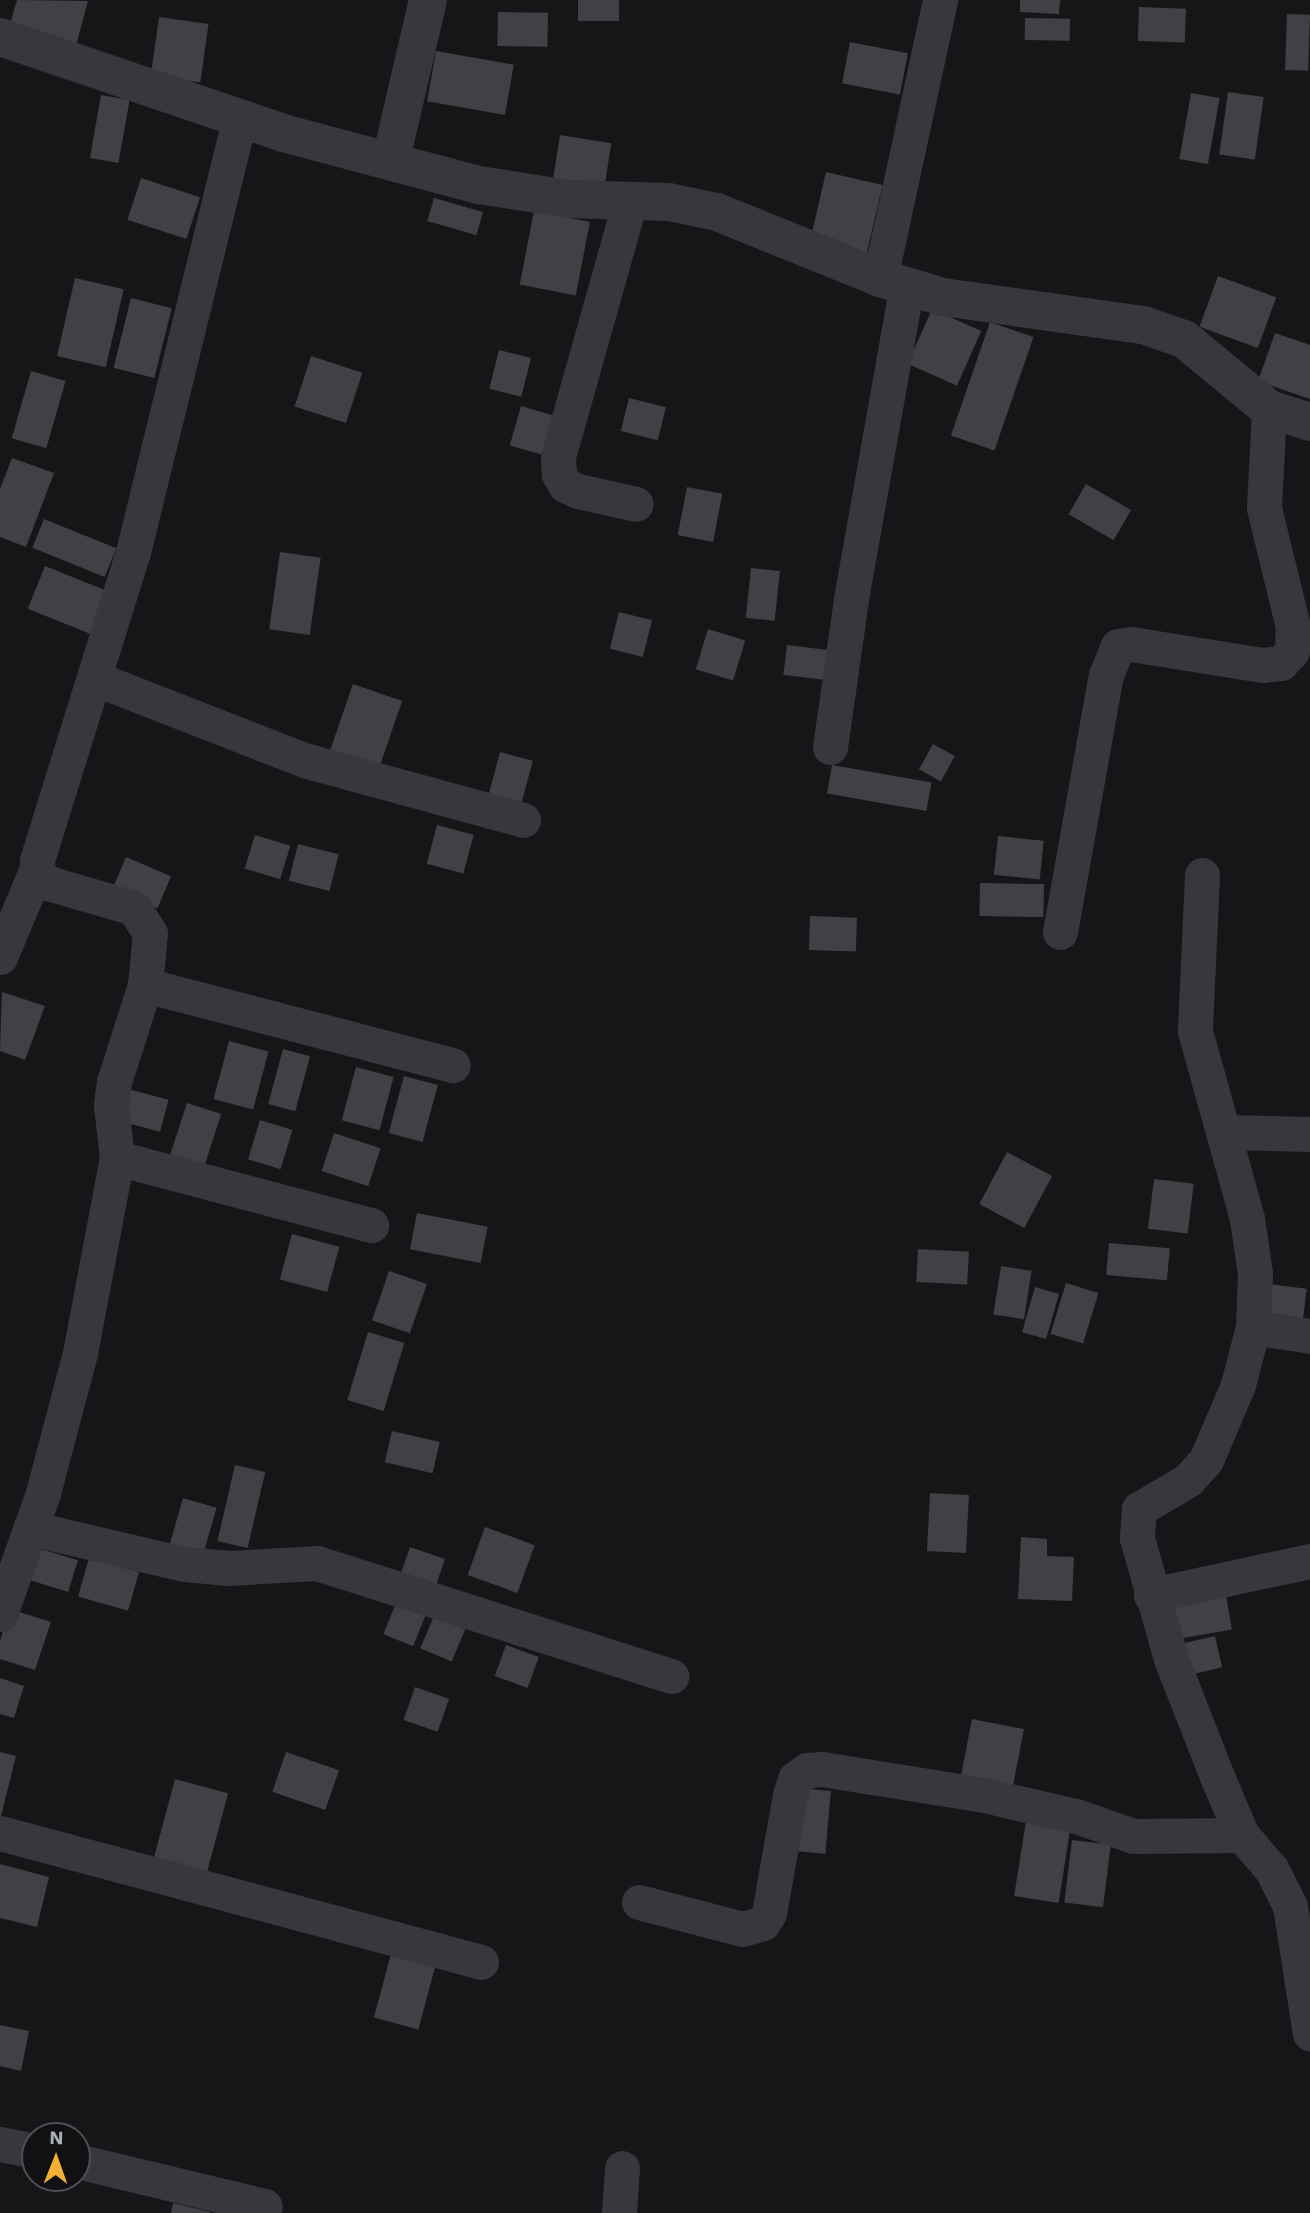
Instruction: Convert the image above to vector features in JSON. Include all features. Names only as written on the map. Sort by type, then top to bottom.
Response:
[{"type":"street","points":[[391,159],[428,0]]},
{"type":"street","points":[[830,747],[893,282],[940,0]]},
{"type":"street","points":[[0,37],[240,118],[480,185],[568,200],[630,201],[717,212],[893,282],[943,297],[1143,325],[1184,339],[1269,409],[1310,422]]},
{"type":"street","points":[[0,957],[36,872],[50,812],[69,767],[133,552],[240,118]]},
{"type":"street","points":[[630,201],[558,457],[559,474],[565,485],[636,505]]},
{"type":"street","points":[[1060,932],[1106,675],[1118,646],[1132,644],[1262,665],[1281,663],[1292,651],[1293,627],[1264,508],[1269,409]]},
{"type":"street","points":[[94,678],[304,760],[523,820]]},
{"type":"street","points":[[0,1614],[30,1528],[80,1353],[117,1158],[111,1105],[114,1082],[145,985],[150,933],[143,916],[134,908],[48,883],[36,872]]},
{"type":"street","points":[[1202,875],[1195,1031],[1249,1233],[1255,1273],[1252,1327],[1238,1385],[1206,1460],[1188,1480],[1139,1509],[1137,1538],[1151,1594],[1176,1672],[1242,1835],[1272,1870],[1290,1906],[1310,2033]]},
{"type":"street","points":[[145,985],[453,1065]]},
{"type":"street","points":[[1224,1132],[1310,1134]]},
{"type":"street","points":[[117,1158],[370,1225]]},
{"type":"street","points":[[1252,1327],[1310,1336]]},
{"type":"street","points":[[30,1528],[184,1564],[229,1568],[317,1563],[671,1676]]},
{"type":"street","points":[[1151,1594],[1310,1561]]},
{"type":"street","points":[[639,1902],[743,1929],[763,1923],[769,1913],[790,1795],[795,1779],[807,1770],[822,1769],[984,1795],[1076,1816],[1133,1836],[1242,1835]]},
{"type":"street","points":[[0,1833],[481,1962]]},
{"type":"street","points":[[0,2144],[21,2148]]},
{"type":"street","points":[[91,2164],[265,2206]]},
{"type":"street","points":[[619,2213],[622,2168]]},
{"type":"building","points":[[17,0],[88,1],[75,49],[8,31]]},
{"type":"building","points":[[578,0],[619,0],[619,21],[578,21]]},
{"type":"building","points":[[1020,0],[1060,0],[1059,14],[1020,12]]},
{"type":"building","points":[[1139,7],[1186,9],[1185,43],[1138,41]]},
{"type":"building","points":[[498,12],[548,13],[547,47],[497,46]]},
{"type":"building","points":[[1287,14],[1310,15],[1308,71],[1285,70]]},
{"type":"building","points":[[159,17],[209,24],[200,82],[151,75]]},
{"type":"building","points":[[1025,18],[1070,19],[1070,41],[1025,40]]},
{"type":"building","points":[[850,42],[908,53],[900,94],[842,83]]},
{"type":"building","points":[[436,51],[514,65],[505,115],[427,101]]},
{"type":"building","points":[[1228,92],[1264,97],[1255,159],[1219,154]]},
{"type":"building","points":[[1191,93],[1220,98],[1208,164],[1179,159]]},
{"type":"building","points":[[101,95],[130,100],[118,163],[90,158]]},
{"type":"building","points":[[560,135],[611,143],[604,192],[552,183]]},
{"type":"building","points":[[826,172],[883,185],[867,253],[810,240]]},
{"type":"building","points":[[141,178],[200,197],[186,239],[127,220]]},
{"type":"building","points":[[434,198],[483,212],[476,235],[427,221]]},
{"type":"building","points":[[534,211],[590,222],[576,295],[520,285]]},
{"type":"building","points":[[1218,276],[1276,297],[1258,348],[1200,327]]},
{"type":"building","points":[[75,278],[124,289],[106,367],[57,356]]},
{"type":"building","points":[[131,298],[172,308],[154,378],[114,368]]},
{"type":"building","points":[[932,309],[981,331],[957,386],[908,364]]},
{"type":"building","points":[[990,322],[1033,337],[994,450],[951,435]]},
{"type":"building","points":[[1275,333],[1310,345],[1310,399],[1258,381]]},
{"type":"building","points":[[499,350],[531,358],[521,397],[489,389]]},
{"type":"building","points":[[311,356],[362,373],[346,423],[295,406]]},
{"type":"building","points":[[31,371],[66,381],[46,448],[12,438]]},
{"type":"building","points":[[629,398],[666,407],[658,440],[621,431]]},
{"type":"building","points":[[521,406],[556,416],[544,455],[510,445]]},
{"type":"building","points":[[12,458],[54,473],[26,547],[0,537],[0,489]]},
{"type":"building","points":[[1086,484],[1131,510],[1114,540],[1068,514]]},
{"type":"building","points":[[687,487],[722,494],[713,542],[678,535]]},
{"type":"building","points":[[44,519],[116,548],[105,577],[32,548]]},
{"type":"building","points":[[280,552],[321,558],[310,635],[269,629]]},
{"type":"building","points":[[45,566],[107,591],[90,634],[28,609]]},
{"type":"building","points":[[751,568],[780,571],[775,621],[746,618]]},
{"type":"building","points":[[619,612],[652,620],[643,657],[610,649]]},
{"type":"building","points":[[708,629],[745,640],[733,681],[696,669]]},
{"type":"building","points":[[787,645],[828,650],[824,680],[783,675]]},
{"type":"building","points":[[353,684],[402,701],[379,769],[330,752]]},
{"type":"building","points":[[933,744],[955,756],[941,781],[919,769]]},
{"type":"building","points":[[500,752],[533,761],[521,805],[488,796]]},
{"type":"building","points":[[832,765],[931,783],[926,811],[827,794]]},
{"type":"building","points":[[437,825],[474,835],[463,873],[427,864]]},
{"type":"building","points":[[255,835],[290,846],[280,879],[245,868]]},
{"type":"building","points":[[998,836],[1044,841],[1040,880],[994,875]]},
{"type":"building","points":[[298,844],[339,854],[330,891],[289,881]]},
{"type":"building","points":[[126,857],[171,876],[157,908],[112,889]]},
{"type":"building","points":[[980,883],[1044,884],[1043,917],[979,916]]},
{"type":"building","points":[[810,916],[857,918],[856,952],[809,950]]},
{"type":"building","points":[[2,992],[45,1006],[25,1060],[0,1051]]},
{"type":"building","points":[[229,1041],[269,1052],[253,1110],[213,1099]]},
{"type":"building","points":[[283,1049],[310,1056],[295,1111],[268,1104]]},
{"type":"building","points":[[356,1067],[394,1077],[379,1130],[342,1120]]},
{"type":"building","points":[[404,1076],[438,1085],[423,1142],[389,1133]]},
{"type":"building","points":[[128,1089],[169,1100],[160,1132],[119,1121]]},
{"type":"building","points":[[187,1103],[221,1114],[205,1165],[170,1154]]},
{"type":"building","points":[[260,1120],[293,1130],[281,1169],[248,1159]]},
{"type":"building","points":[[334,1133],[381,1148],[368,1186],[322,1171]]},
{"type":"building","points":[[1007,1152],[1052,1176],[1024,1228],[979,1204]]},
{"type":"building","points":[[1154,1179],[1194,1184],[1188,1234],[1148,1229]]},
{"type":"building","points":[[417,1213],[488,1227],[481,1263],[410,1249]]},
{"type":"building","points":[[292,1234],[339,1247],[327,1292],[280,1279]]},
{"type":"building","points":[[1109,1243],[1170,1248],[1167,1280],[1106,1275]]},
{"type":"building","points":[[918,1249],[969,1252],[967,1285],[916,1282]]},
{"type":"building","points":[[1001,1266],[1032,1271],[1024,1319],[993,1314]]},
{"type":"building","points":[[389,1271],[427,1284],[410,1333],[372,1320]]},
{"type":"building","points":[[1066,1283],[1099,1293],[1083,1344],[1051,1334]]},
{"type":"building","points":[[1267,1284],[1307,1289],[1303,1321],[1263,1316]]},
{"type":"building","points":[[1035,1287],[1059,1294],[1046,1339],[1022,1332]]},
{"type":"building","points":[[368,1332],[404,1343],[384,1411],[347,1400]]},
{"type":"building","points":[[392,1431],[440,1442],[433,1473],[385,1462]]},
{"type":"building","points":[[235,1465],[265,1472],[248,1548],[217,1541]]},
{"type":"building","points":[[930,1493],[969,1495],[966,1553],[927,1551]]},
{"type":"building","points":[[183,1498],[217,1508],[201,1561],[168,1551]]},
{"type":"building","points":[[485,1527],[535,1545],[517,1593],[468,1575]]},
{"type":"building","points":[[1021,1537],[1047,1539],[1047,1556],[1074,1557],[1072,1601],[1018,1599]]},
{"type":"building","points":[[31,1546],[78,1560],[68,1592],[21,1578]]},
{"type":"building","points":[[410,1547],[445,1559],[434,1592],[399,1580]]},
{"type":"building","points":[[89,1558],[139,1572],[128,1611],[78,1596]]},
{"type":"building","points":[[1225,1590],[1232,1629],[1169,1641],[1162,1601]]},
{"type":"building","points":[[398,1598],[428,1610],[413,1646],[383,1634]]},
{"type":"building","points":[[10,1609],[51,1622],[35,1670],[0,1659],[0,1641]]},
{"type":"building","points":[[434,1616],[465,1629],[452,1662],[420,1648]]},
{"type":"building","points":[[1215,1636],[1222,1667],[1181,1677],[1174,1645]]},
{"type":"building","points":[[506,1645],[539,1657],[528,1688],[495,1676]]},
{"type":"building","points":[[0,1678],[24,1686],[14,1718],[0,1714]]},
{"type":"building","points":[[415,1687],[449,1699],[438,1732],[404,1720]]},
{"type":"building","points":[[972,1719],[1024,1729],[1011,1794],[959,1784]]},
{"type":"building","points":[[0,1752],[16,1756],[1,1816],[0,1816]]},
{"type":"building","points":[[286,1752],[339,1770],[325,1810],[272,1792]]},
{"type":"building","points":[[175,1779],[228,1793],[207,1873],[154,1859]]},
{"type":"building","points":[[797,1788],[831,1791],[825,1854],[792,1851]]},
{"type":"building","points":[[1026,1821],[1070,1828],[1059,1903],[1014,1896]]},
{"type":"building","points":[[1072,1840],[1111,1845],[1103,1907],[1064,1903]]},
{"type":"building","points":[[0,1864],[49,1877],[37,1927],[0,1918]]},
{"type":"building","points":[[392,1950],[436,1962],[418,2030],[374,2018]]},
{"type":"building","points":[[0,2025],[29,2031],[21,2071],[0,2066]]},
{"type":"building","points":[[173,2203],[210,2212],[210,2213],[171,2213]]}]
